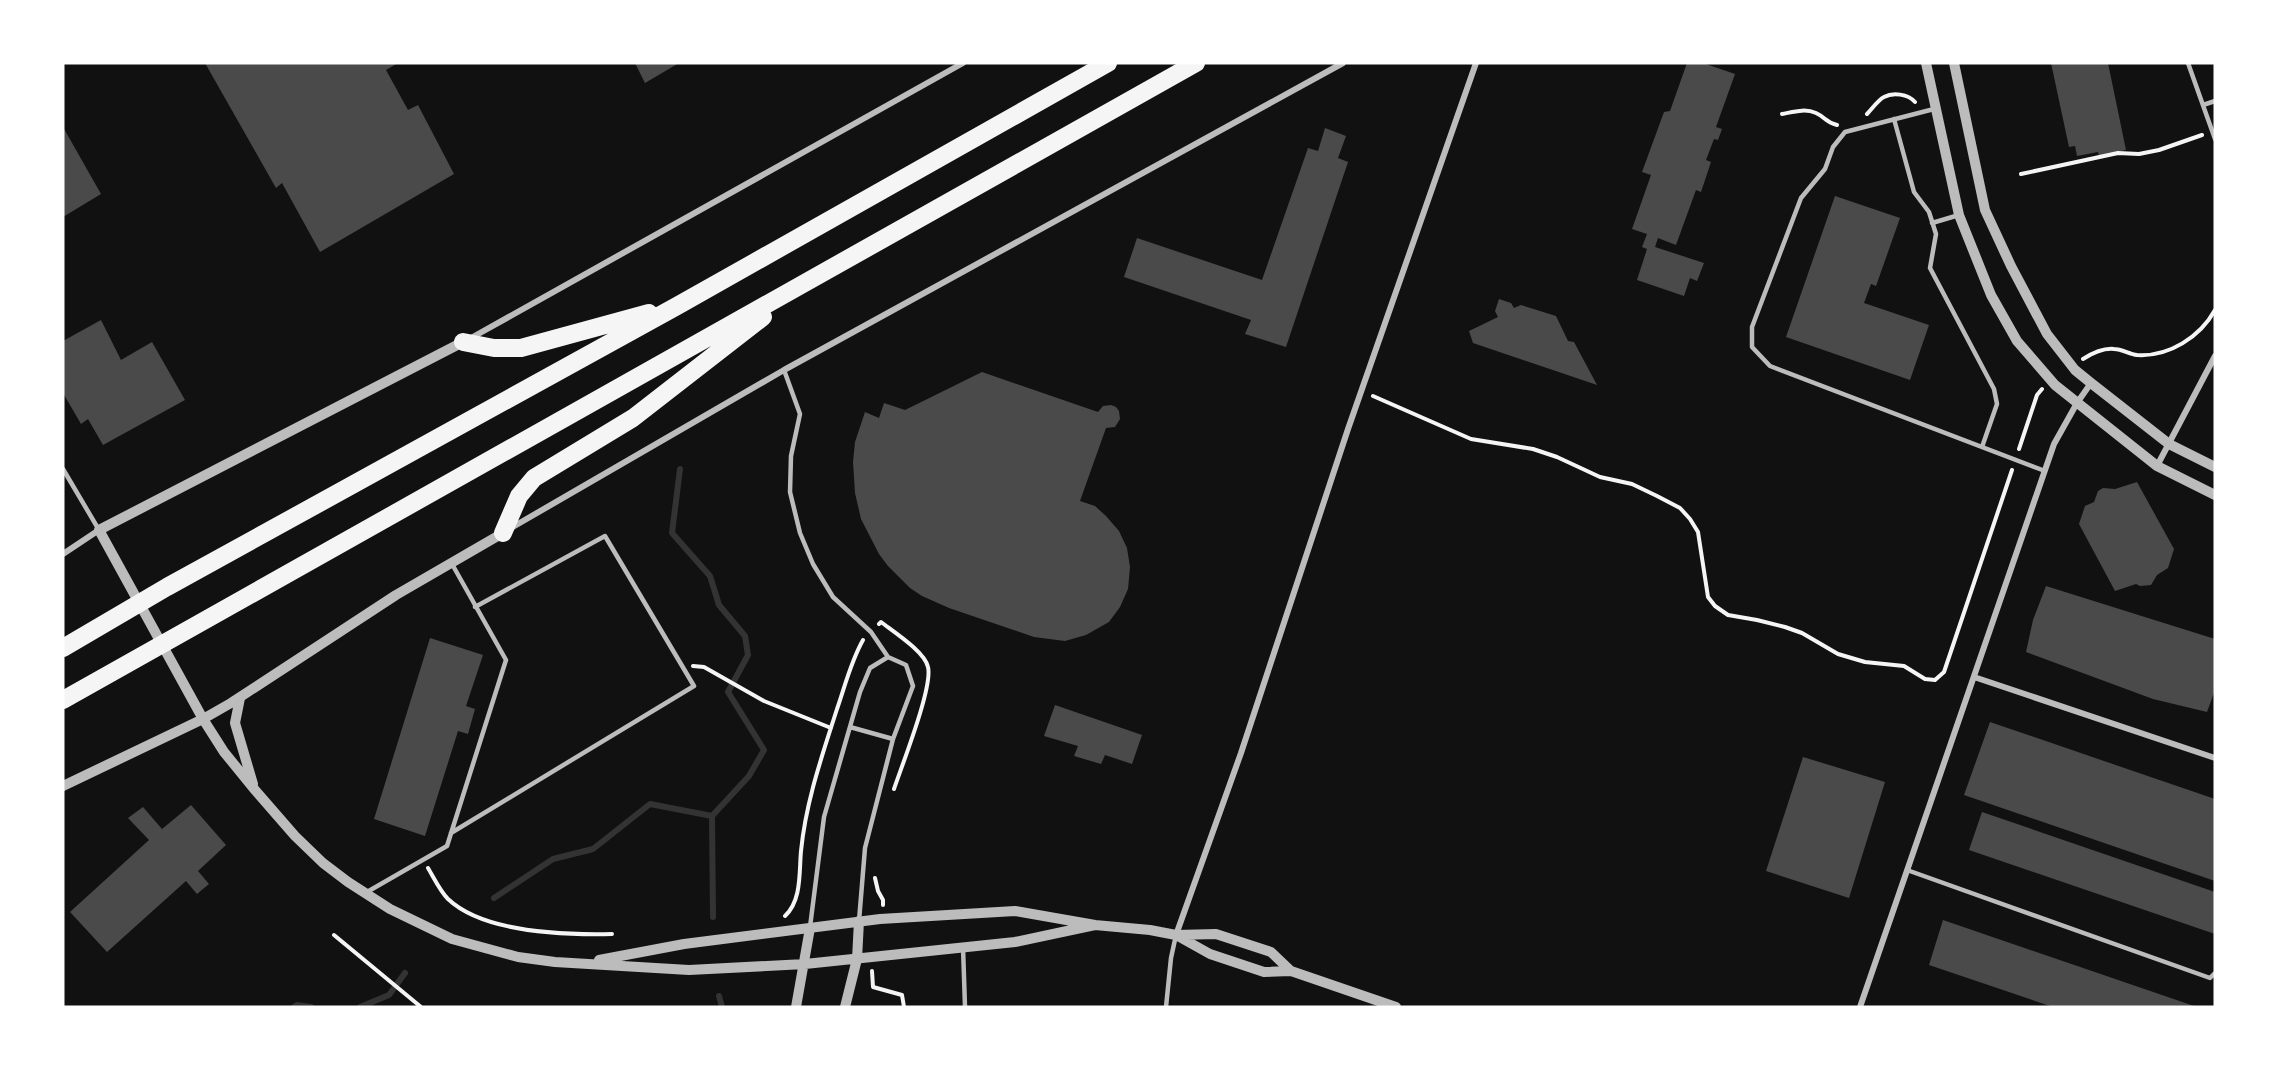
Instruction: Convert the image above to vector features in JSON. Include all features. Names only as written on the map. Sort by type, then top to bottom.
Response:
[{"type":"highway","points":[[63,648],[1108,63]]},
{"type":"highway","points":[[63,700],[1196,63]]},
{"type":"highway","points":[[503,533],[519,496],[534,478],[633,418],[812,279]]},
{"type":"highway","points":[[464,342],[494,348],[521,348],[677,306]]},
{"type":"street","points":[[63,554],[99,530],[464,342],[963,63]]},
{"type":"street","points":[[63,786],[203,719],[240,698],[396,595],[784,370],[1343,63]]},
{"type":"street","points":[[1176,935],[1241,753],[1360,392],[1476,63]]},
{"type":"street","points":[[1926,63],[1959,215],[1991,296],[2017,341],[2055,385],[2157,466],[2215,495]]},
{"type":"street","points":[[1954,63],[1985,210],[2011,267],[2047,334],[2072,366],[2091,383],[2169,444],[2215,467]]},
{"type":"street","points":[[2157,466],[2215,356]]},
{"type":"street","points":[[1860,1007],[2054,444],[2091,383]]},
{"type":"street","points":[[99,530],[203,719],[224,752],[255,790],[295,836],[323,863],[390,909],[452,939],[518,957],[689,970],[805,964],[1015,942],[1095,925]]},
{"type":"street","points":[[1974,677],[2215,758]]},
{"type":"street","points":[[240,698],[235,723],[255,790]]},
{"type":"street","points":[[584,963],[684,944],[859,921],[1015,911],[1095,925],[1176,935],[1216,934],[1271,952],[1291,971]]},
{"type":"street","points":[[845,1007],[857,959],[859,921]]},
{"type":"street","points":[[796,1007],[810,928]]},
{"type":"street","points":[[1176,935],[1210,954],[1264,972],[1291,971],[1396,1007]]},
{"type":"lane","points":[[2188,63],[2215,139]]},
{"type":"lane","points":[[2203,105],[2215,101]]},
{"type":"lane","points":[[1936,108],[1845,132],[1833,147],[1825,169],[1801,198],[1752,327],[1752,347],[1770,366],[2045,471]]},
{"type":"lane","points":[[1894,119],[1914,192],[1929,212],[1936,234],[1929,268],[1994,388],[1997,404],[1982,447]]},
{"type":"lane","points":[[1932,223],[1959,215]]},
{"type":"lane","points":[[784,370],[800,414],[791,456],[790,492],[800,533],[813,564],[833,597],[871,632],[888,657],[906,665],[913,686],[893,739],[866,848],[859,921]]},
{"type":"lane","points":[[63,469],[99,530]]},
{"type":"lane","points":[[451,833],[694,686],[605,536],[476,607]]},
{"type":"lane","points":[[365,893],[447,846],[506,660],[451,563]]},
{"type":"lane","points":[[810,928],[824,817],[860,692],[870,668],[888,657]]},
{"type":"lane","points":[[850,727],[893,739]]},
{"type":"lane","points":[[1907,870],[2210,978],[2215,973]]},
{"type":"lane","points":[[1166,1007],[1176,935]]},
{"type":"lane","points":[[963,947],[965,1007]]},
{"type":"path","points":[[2021,174],[2118,153],[2139,154],[2159,150],[2212,132]]},
{"type":"path","points":[[2072,366],[2097,352],[2114,349],[2137,355],[2175,348],[2195,335],[2215,310]]},
{"type":"path","points":[[1360,392],[1385,399],[1471,439],[1533,449],[1557,457],[1600,477],[1632,484],[1680,508],[1698,532],[1708,597],[1721,611],[1728,615],[1757,620],[1802,633],[1838,654],[1865,662],[1904,666],[1925,679],[1935,680],[1944,672],[2037,395],[2041,390],[2055,385]]},
{"type":"path","points":[[781,919],[791,910],[797,897],[809,800],[853,661],[862,641],[881,622],[917,650],[928,666],[927,688],[891,799]]},
{"type":"path","points":[[690,666],[704,667],[751,694],[831,729]]},
{"type":"path","points":[[423,860],[446,897],[459,909],[482,920],[542,932],[575,935],[612,934]]},
{"type":"path","points":[[876,867],[874,877],[878,891],[884,900],[880,919]]},
{"type":"path","points":[[334,935],[421,1007]]},
{"type":"path","points":[[874,956],[871,977],[873,987],[902,994],[904,1007]]},
{"type":"building","points":[[205,63],[398,63],[386,70],[408,110],[418,105],[454,174],[320,252],[282,183],[276,188]]},
{"type":"building","points":[[635,63],[679,63],[645,83]]},
{"type":"building","points":[[1687,63],[1703,63],[1735,74],[1716,127],[1722,129],[1718,140],[1714,139],[1706,160],[1711,162],[1701,192],[1696,190],[1676,245],[1658,238],[1655,247],[1704,263],[1697,281],[1690,278],[1684,296],[1637,280],[1647,249],[1642,247],[1647,234],[1632,229],[1651,175],[1642,172],[1664,112],[1670,111]]},
{"type":"building","points":[[2051,63],[2108,63],[2126,150],[2099,156],[2098,152],[2077,156],[2075,146],[2069,147]]},
{"type":"building","points":[[63,127],[101,194],[63,217]]},
{"type":"building","points":[[1325,128],[1346,136],[1338,158],[1348,162],[1286,347],[1245,334],[1251,320],[1124,277],[1137,238],[1262,280],[1308,148],[1318,151]]},
{"type":"building","points":[[1835,196],[1900,218],[1876,286],[1871,284],[1864,303],[1929,325],[1910,380],[1786,337]]},
{"type":"building","points":[[1499,299],[1511,303],[1514,308],[1521,305],[1556,316],[1568,341],[1574,342],[1597,385],[1473,343],[1469,331],[1498,317],[1495,311]]},
{"type":"building","points":[[101,320],[121,360],[152,342],[185,400],[103,445],[88,419],[81,424],[63,393],[63,341]]},
{"type":"building","points":[[982,372],[1098,412],[1103,406],[1111,405],[1119,411],[1120,419],[1115,427],[1106,428],[1080,501],[1095,506],[1119,531],[1127,548],[1130,567],[1128,589],[1120,607],[1109,622],[1086,635],[1065,641],[1034,637],[949,608],[922,596],[910,588],[888,566],[879,554],[861,519],[855,493],[853,462],[855,442],[865,412],[879,418],[884,403],[905,410]]},
{"type":"building","points":[[2137,482],[2174,549],[2168,568],[2157,575],[2151,585],[2136,584],[2115,591],[2079,524],[2085,506],[2094,502],[2098,491],[2103,488],[2115,489]]},
{"type":"building","points":[[2046,586],[2215,639],[2215,690],[2207,712],[2153,699],[2026,652],[2033,620]]},
{"type":"building","points":[[430,638],[483,655],[466,706],[475,709],[468,734],[458,731],[425,836],[374,819]]},
{"type":"building","points":[[1055,705],[1142,735],[1132,764],[1105,755],[1101,764],[1074,756],[1078,746],[1044,736]]},
{"type":"building","points":[[1990,722],[2215,799],[2215,881],[1964,795]]},
{"type":"building","points":[[1803,757],[1885,782],[1849,898],[1766,871]]},
{"type":"building","points":[[191,805],[226,845],[198,871],[209,884],[197,894],[186,881],[107,952],[70,912],[149,840],[128,818],[143,807],[162,829]]},
{"type":"building","points":[[1982,812],[2215,892],[2215,934],[1969,850]]},
{"type":"building","points":[[1943,920],[2197,1007],[2053,1007],[1929,965]]},
{"type":"waterway","points":[[494,898],[553,859],[593,849],[650,804],[712,816],[749,776],[764,750],[728,692],[748,655],[745,636],[719,605],[710,576],[672,533],[680,469]]},
{"type":"waterway","points":[[712,816],[713,917]]},
{"type":"waterway","points":[[360,1007],[389,995],[405,973]]},
{"type":"waterway","points":[[719,996],[722,1007]]},
{"type":"waterway","points":[[294,1007],[297,1005],[311,1007]]}]
